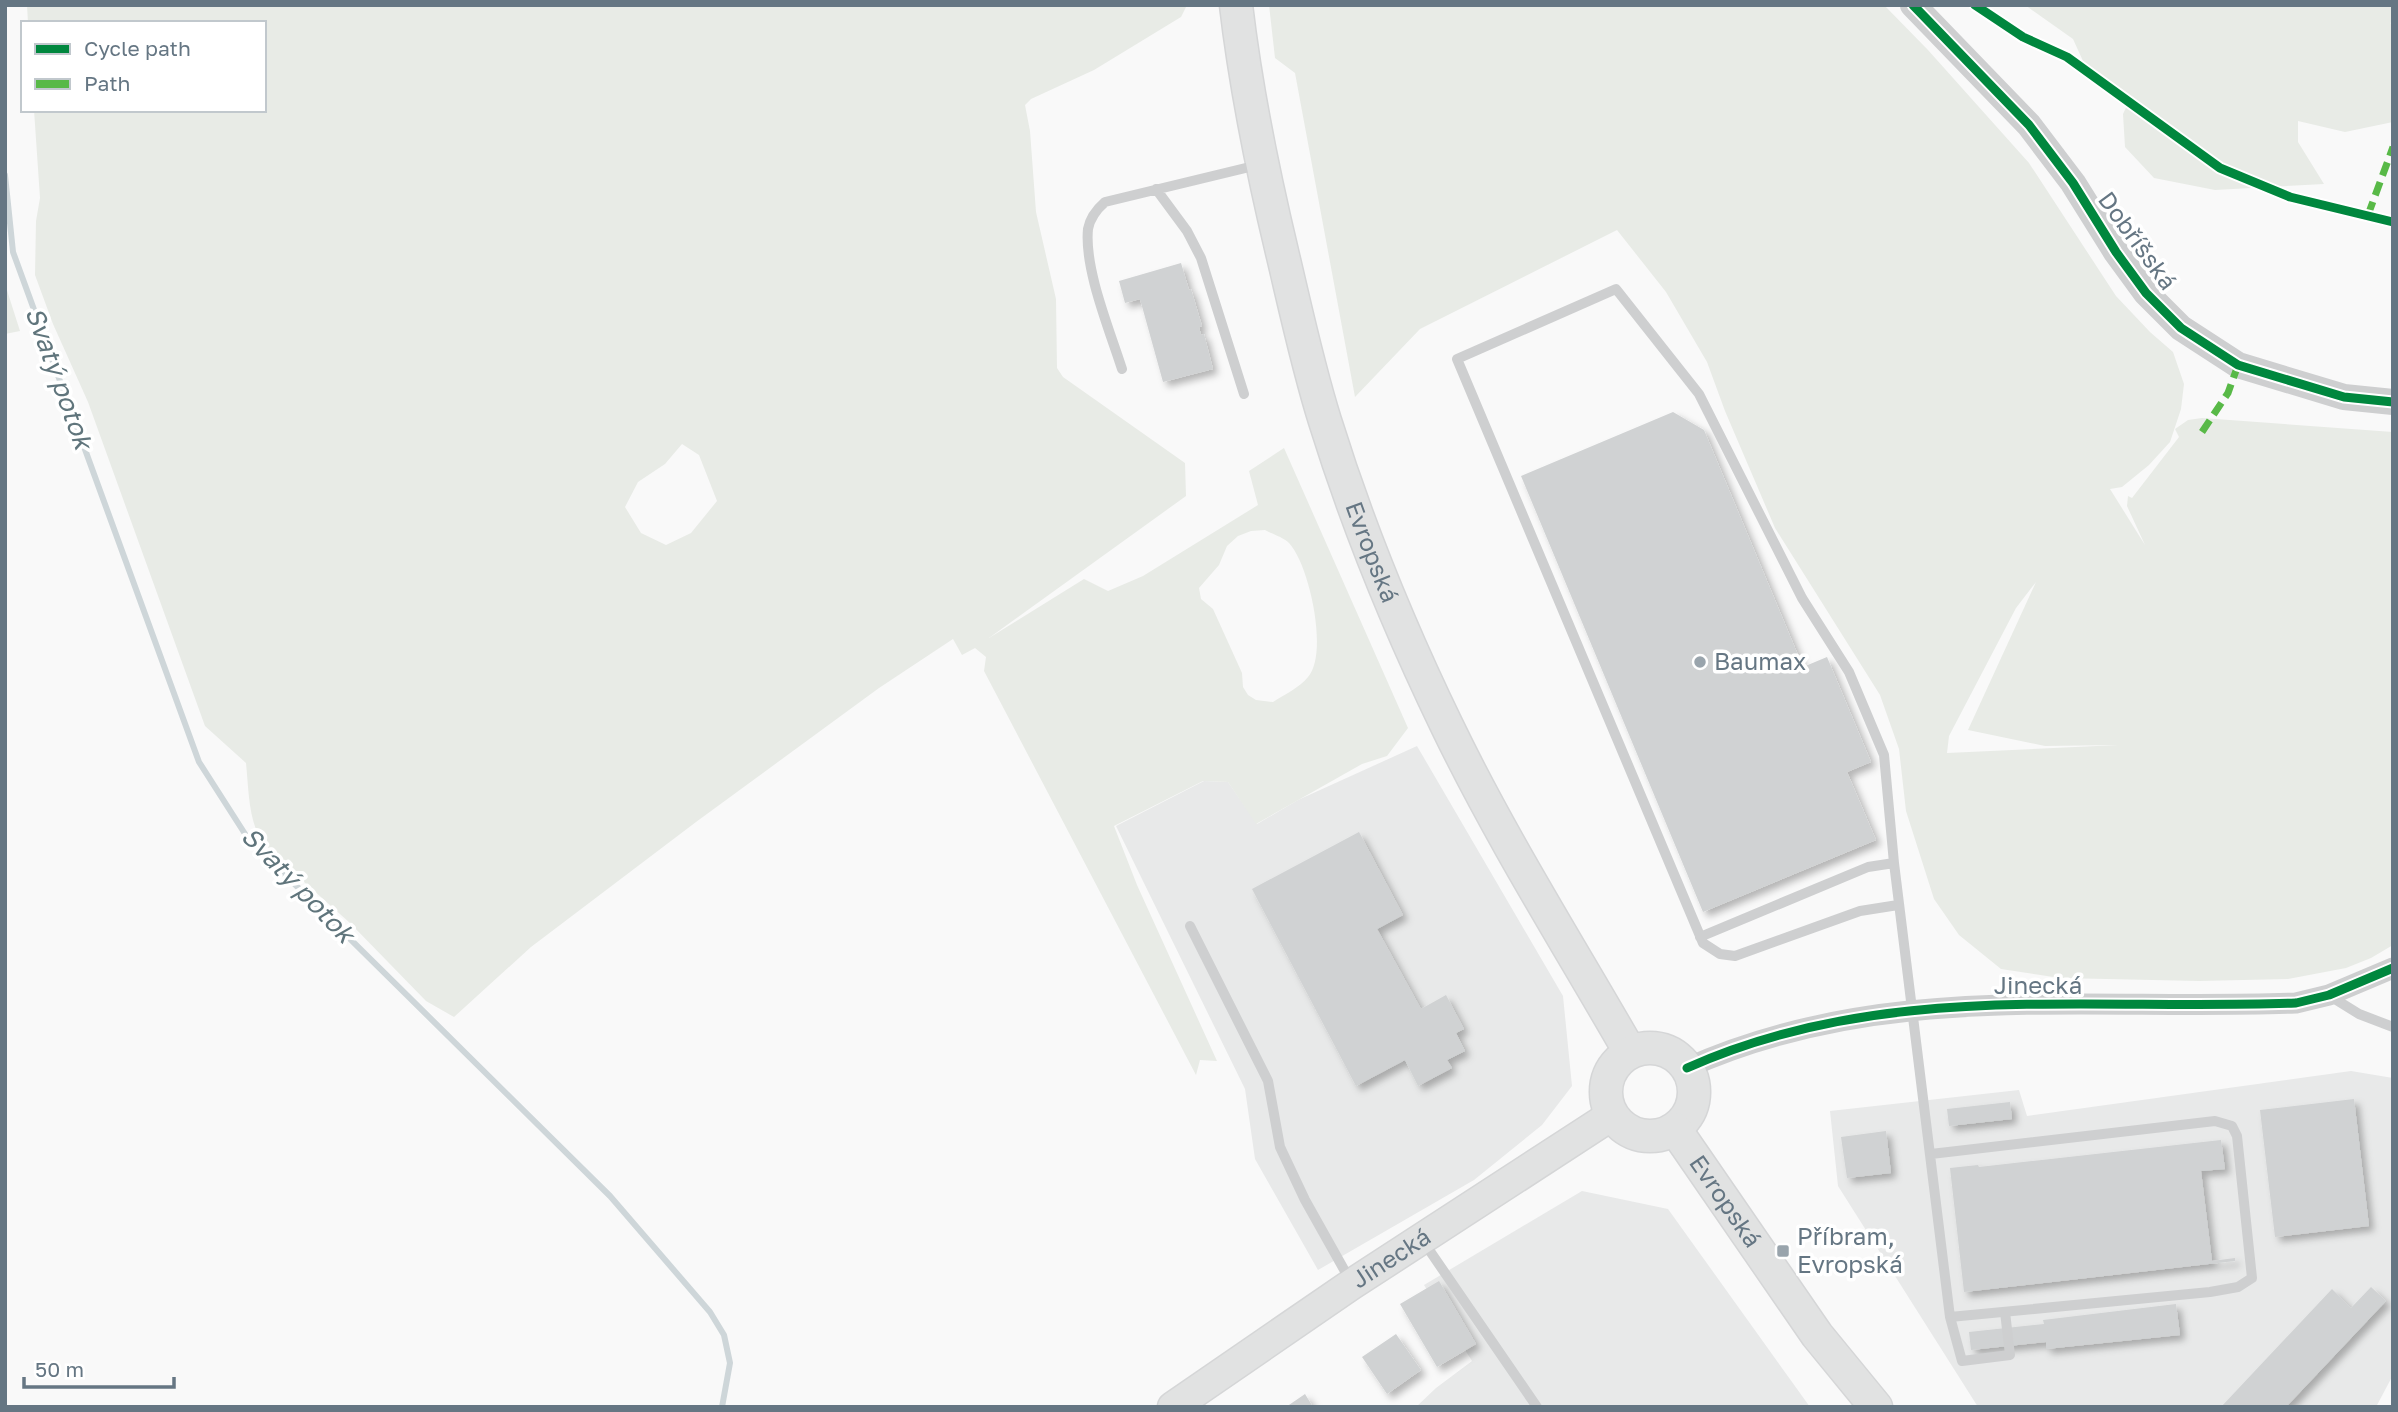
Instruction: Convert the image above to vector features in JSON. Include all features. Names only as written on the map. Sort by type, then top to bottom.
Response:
[{"type":"main road","name":"Evropská","points":[[1236,5],[1261,164],[1303,342],[1325,421],[1353,500],[1404,632],[1447,726],[1491,813],[1630,1052]]},
{"type":"main road","points":[[1612,1115],[1605,1095],[1609,1074],[1614,1065],[1630,1052],[1661,1049],[1687,1068]]},
{"type":"main road","name":"Evropská","points":[[1612,1115],[1626,1130],[1645,1136],[1665,1134],[1675,1129],[1688,1115],[1694,1096],[1687,1068]]},
{"type":"main road","name":"Jinecká","points":[[1173,1407],[1352,1284],[1612,1115]]},
{"type":"main road","name":"Evropská","points":[[1675,1129],[1817,1335],[1876,1407]]},
{"type":"street","name":"Dobříšská","points":[[1913,5],[2029,125],[2073,183],[2116,252],[2146,293],[2181,328],[2238,365],[2344,397],[2393,402]]},
{"type":"street","name":"Jinecká","points":[[1687,1068],[1759,1039],[1846,1018],[1984,1005],[2296,1003],[2329,995],[2393,968]]},
{"type":"lane","points":[[1122,369],[1091,269],[1088,229],[1095,212],[1105,202],[1261,164]]},
{"type":"lane","points":[[1156,189],[1187,231],[1201,258],[1244,394]]},
{"type":"lane","points":[[1898,905],[1860,911],[1735,956],[1713,951],[1700,937],[1457,359],[1616,289],[1699,394],[1802,598],[1849,672],[1884,755],[1898,905],[1950,1318],[1962,1361],[2010,1355],[2005,1312]]},
{"type":"lane","points":[[1700,937],[1868,867],[1894,863]]},
{"type":"lane","points":[[1190,926],[1268,1081],[1284,1156],[1352,1284]]},
{"type":"lane","points":[[2329,995],[2360,1014],[2393,1027]]},
{"type":"lane","points":[[1931,1154],[2215,1121],[2232,1126],[2237,1136],[2252,1278],[2248,1282],[2238,1287],[2210,1292],[1950,1318]]},
{"type":"lane","points":[[1421,1239],[1537,1407]]},
{"type":"shaded area","points":[[27,5],[1187,5],[1181,17],[1094,70],[1031,99],[1025,105],[1030,131],[1036,212],[1056,299],[1057,368],[1063,377],[1185,463],[1186,496],[989,638],[1084,579],[1108,591],[1143,576],[1258,505],[1249,471],[1284,448],[1408,728],[1387,756],[1362,764],[1256,824],[1228,782],[1203,781],[1114,826],[1137,885],[1217,1061],[1200,1060],[1196,1075],[984,671],[986,657],[975,648],[962,655],[953,639],[879,688],[696,822],[531,947],[454,1017],[426,1001],[350,923],[265,847],[259,837],[250,806],[246,763],[205,726],[88,402],[53,324],[35,275],[36,221],[40,198],[34,112],[266,112],[266,21],[28,21]],"holes":[[[682,444],[699,455],[717,501],[691,533],[666,545],[641,533],[625,507],[638,482],[665,464]],[[1265,530],[1287,541],[1303,569],[1314,609],[1317,649],[1314,665],[1308,677],[1273,702],[1256,700],[1248,695],[1243,687],[1242,673],[1213,609],[1201,599],[1199,588],[1219,565],[1227,546],[1238,536]]]},
{"type":"shaded area","points":[[1269,5],[1884,5],[2029,163],[2116,296],[2173,352],[2184,384],[2181,409],[2170,442],[2149,465],[2122,487],[2110,489],[2145,545],[2127,506],[2128,496],[2132,498],[2179,437],[2175,429],[2188,420],[2202,418],[2393,432],[2393,945],[2346,968],[2288,979],[2199,981],[2060,978],[2001,969],[1959,935],[1934,899],[1906,811],[1899,749],[1880,695],[1775,528],[1707,362],[1666,292],[1617,230],[1420,329],[1355,397],[1295,73],[1275,58]],"holes":[[[2036,582],[1968,730],[2045,746],[2118,745],[1947,753],[1949,736],[2016,608]]]},
{"type":"shaded area","points":[[2025,5],[2393,5],[2393,22],[2390,23],[2393,25],[2393,122],[2345,132],[2298,121],[2298,142],[2324,184],[2215,190],[2154,178],[2125,147],[2123,114],[2131,97],[2083,61],[2073,39]]},
{"type":"shaded area","points":[[5,284],[20,331],[5,334]]},
{"type":"shaded area","points":[[1417,746],[1563,996],[1572,1086],[1542,1125],[1474,1180],[1318,1270],[1255,1159],[1245,1089],[1116,826],[1204,781],[1228,782],[1257,824],[1298,800]]},
{"type":"shaded area","points":[[2351,1071],[2393,1078],[2393,1375],[2376,1407],[1978,1407],[1838,1186],[1830,1111],[2019,1090],[2027,1116]]},
{"type":"shaded area","points":[[1582,1191],[1668,1209],[1810,1407],[1416,1407],[1472,1361],[1424,1285]]},
{"type":"building","points":[[1181,263],[1213,369],[1163,382],[1140,299],[1125,303],[1119,281]]},
{"type":"building","name":"Baumax","points":[[1673,412],[1704,430],[1803,667],[1827,657],[1871,762],[1847,772],[1876,840],[1703,912],[1521,476]]},
{"type":"building","points":[[1359,832],[1403,915],[1377,929],[1421,1009],[1446,995],[1464,1029],[1456,1033],[1465,1051],[1447,1060],[1452,1068],[1418,1086],[1405,1060],[1356,1086],[1252,889]]},
{"type":"building","points":[[2354,1099],[2369,1226],[2275,1237],[2260,1110]]},
{"type":"building","points":[[2010,1102],[2012,1119],[1949,1126],[1947,1109]]},
{"type":"building","points":[[1886,1131],[1891,1173],[1847,1178],[1841,1137]]},
{"type":"building","points":[[2221,1140],[2225,1169],[2201,1171],[2212,1261],[2235,1258],[2235,1261],[1964,1292],[1950,1168]]},
{"type":"building","points":[[1439,1281],[1476,1344],[1437,1367],[1400,1304]]},
{"type":"building","points":[[2371,1287],[2386,1301],[2286,1407],[2221,1407],[2332,1289],[2351,1308]]},
{"type":"building","points":[[2176,1304],[2180,1335],[2046,1349],[2046,1342],[1971,1350],[1969,1332],[2044,1324],[2043,1320]]},
{"type":"building","points":[[1396,1334],[1421,1370],[1387,1394],[1362,1357]]},
{"type":"building","points":[[1305,1394],[1313,1407],[1286,1407]]},
{"type":"waterway","name":"Svatý potok","points":[[5,175],[13,252],[199,762],[247,837],[610,1196],[710,1312],[724,1335],[730,1363],[722,1407]]},
{"type":"marked path","points":[[2368,215],[2393,147]]},
{"type":"marked path","points":[[2202,432],[2228,393],[2238,365]]},
{"type":"cycle path","points":[[1913,5],[2029,125],[2073,183],[2116,252],[2146,293],[2181,328],[2238,365],[2344,397],[2393,402]]},
{"type":"cycle path","points":[[1975,5],[2023,37],[2067,57],[2220,168],[2290,197],[2393,222]]},
{"type":"cycle path","points":[[1687,1068],[1761,1040],[1835,1022],[1911,1011],[2064,1004],[2296,1003],[2329,995],[2393,968]]},
{"type":"place","name":"Baumax","points":[[1700,662]]},
{"type":"place","name":"Příbram, Evropská","points":[[1783,1251]]}]
